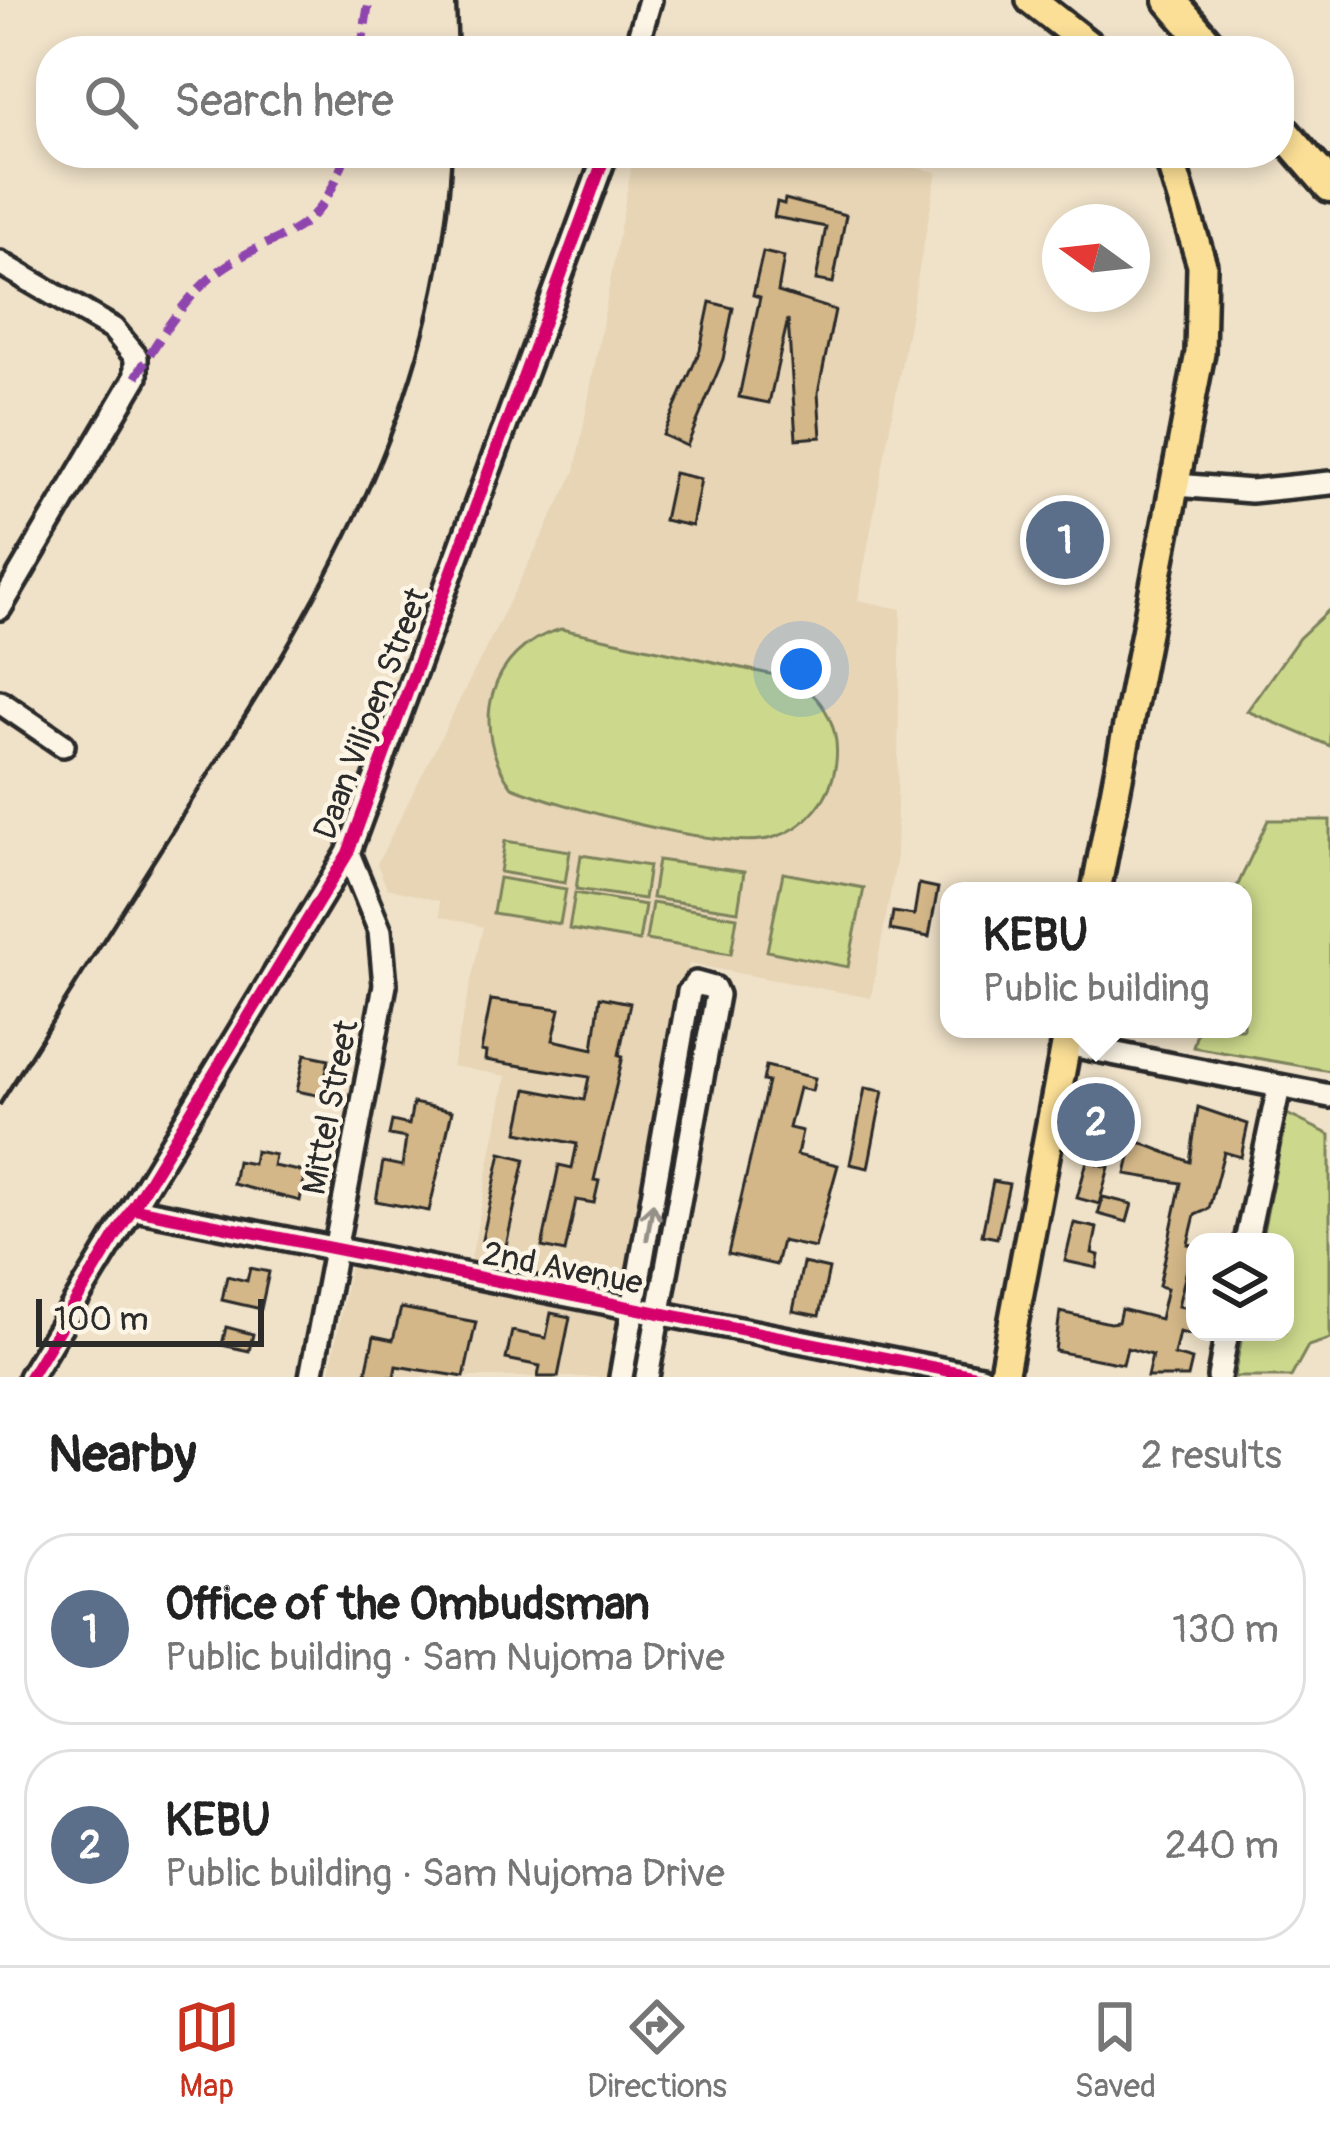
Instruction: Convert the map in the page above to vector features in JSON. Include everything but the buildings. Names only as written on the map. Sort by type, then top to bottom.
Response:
[{"type":"highway","points":[[1170,0],[1201,36]]},
{"type":"highway","points":[[1294,144],[1330,186]]},
{"type":"main road","points":[[1030,0],[1077,36]]},
{"type":"main road","points":[[1098,882],[1176,485],[1204,310],[1192,218],[1174,168]]},
{"type":"main road","points":[[1003,1377],[1067,1038]]},
{"type":"street","points":[[639,36],[650,0]]},
{"type":"street","name":"Daan Viljoen Street","points":[[30,1377],[348,854],[600,168]]},
{"type":"street","points":[[0,263],[113,329],[136,357],[136,377],[0,608]]},
{"type":"street","points":[[1176,485],[1251,491],[1330,482]]},
{"type":"street","points":[[0,702],[63,745]]},
{"type":"street","name":"Mittel Street","points":[[311,1377],[386,985],[380,932],[348,854]]},
{"type":"street","points":[[621,1377],[689,992],[696,983],[714,988],[717,995],[647,1377]]},
{"type":"street","points":[[1071,1038],[1330,1096]]},
{"type":"street","points":[[1248,1233],[1279,1087]]},
{"type":"street","name":"2nd Avenue","points":[[135,1209],[981,1377]]},
{"type":"street","points":[[1219,1377],[1225,1341]]},
{"type":"shaded area","points":[[631,168],[917,168],[937,172],[858,600],[901,609],[896,862],[871,998],[689,964],[612,1377],[329,1377],[352,1253],[468,1275],[506,1076],[452,1066],[483,927],[440,916],[439,901],[387,888],[377,864],[575,471]]},
{"type":"green space","points":[[1330,609],[1330,746],[1247,711],[1299,638]]},
{"type":"green space","points":[[561,629],[788,678],[812,694],[828,714],[836,763],[816,809],[797,826],[772,838],[718,839],[604,816],[512,787],[491,741],[493,694],[516,654]]},
{"type":"green space","points":[[1268,820],[1330,820],[1330,1071],[1193,1047],[1196,1038],[1252,1038],[1252,882],[1239,882]]},
{"type":"green space","points":[[505,841],[570,851],[565,883],[500,872]]},
{"type":"green space","points":[[581,855],[649,866],[644,899],[576,889]]},
{"type":"green space","points":[[658,860],[744,872],[738,911],[652,898]]},
{"type":"green space","points":[[783,873],[864,888],[848,967],[767,951]]},
{"type":"green space","points":[[499,878],[566,889],[560,924],[493,913]]},
{"type":"green space","points":[[575,893],[645,905],[639,941],[569,929]]},
{"type":"green space","points":[[652,903],[737,917],[731,954],[646,940]]},
{"type":"green space","points":[[1287,1114],[1330,1135],[1330,1339],[1308,1346],[1291,1377],[1234,1377],[1241,1341],[1294,1341],[1294,1233],[1263,1233]]},
{"type":"railway","points":[[456,0],[457,36]]},
{"type":"railway","points":[[0,1104],[281,656],[364,500],[397,419],[423,334],[442,246],[450,168]]},
{"type":"marked path","points":[[363,36],[369,0]]},
{"type":"marked path","points":[[136,377],[192,296],[237,259],[308,220],[322,205],[340,168]]},
{"type":"cycle path","points":[[30,1377],[348,853],[600,168]]},
{"type":"cycle path","points":[[135,1209],[981,1377]]},
{"type":"place","name":"Office of the Ombudsman","points":[[1065,540]]},
{"type":"place","name":"KEBU","points":[[1096,1122]]}]
